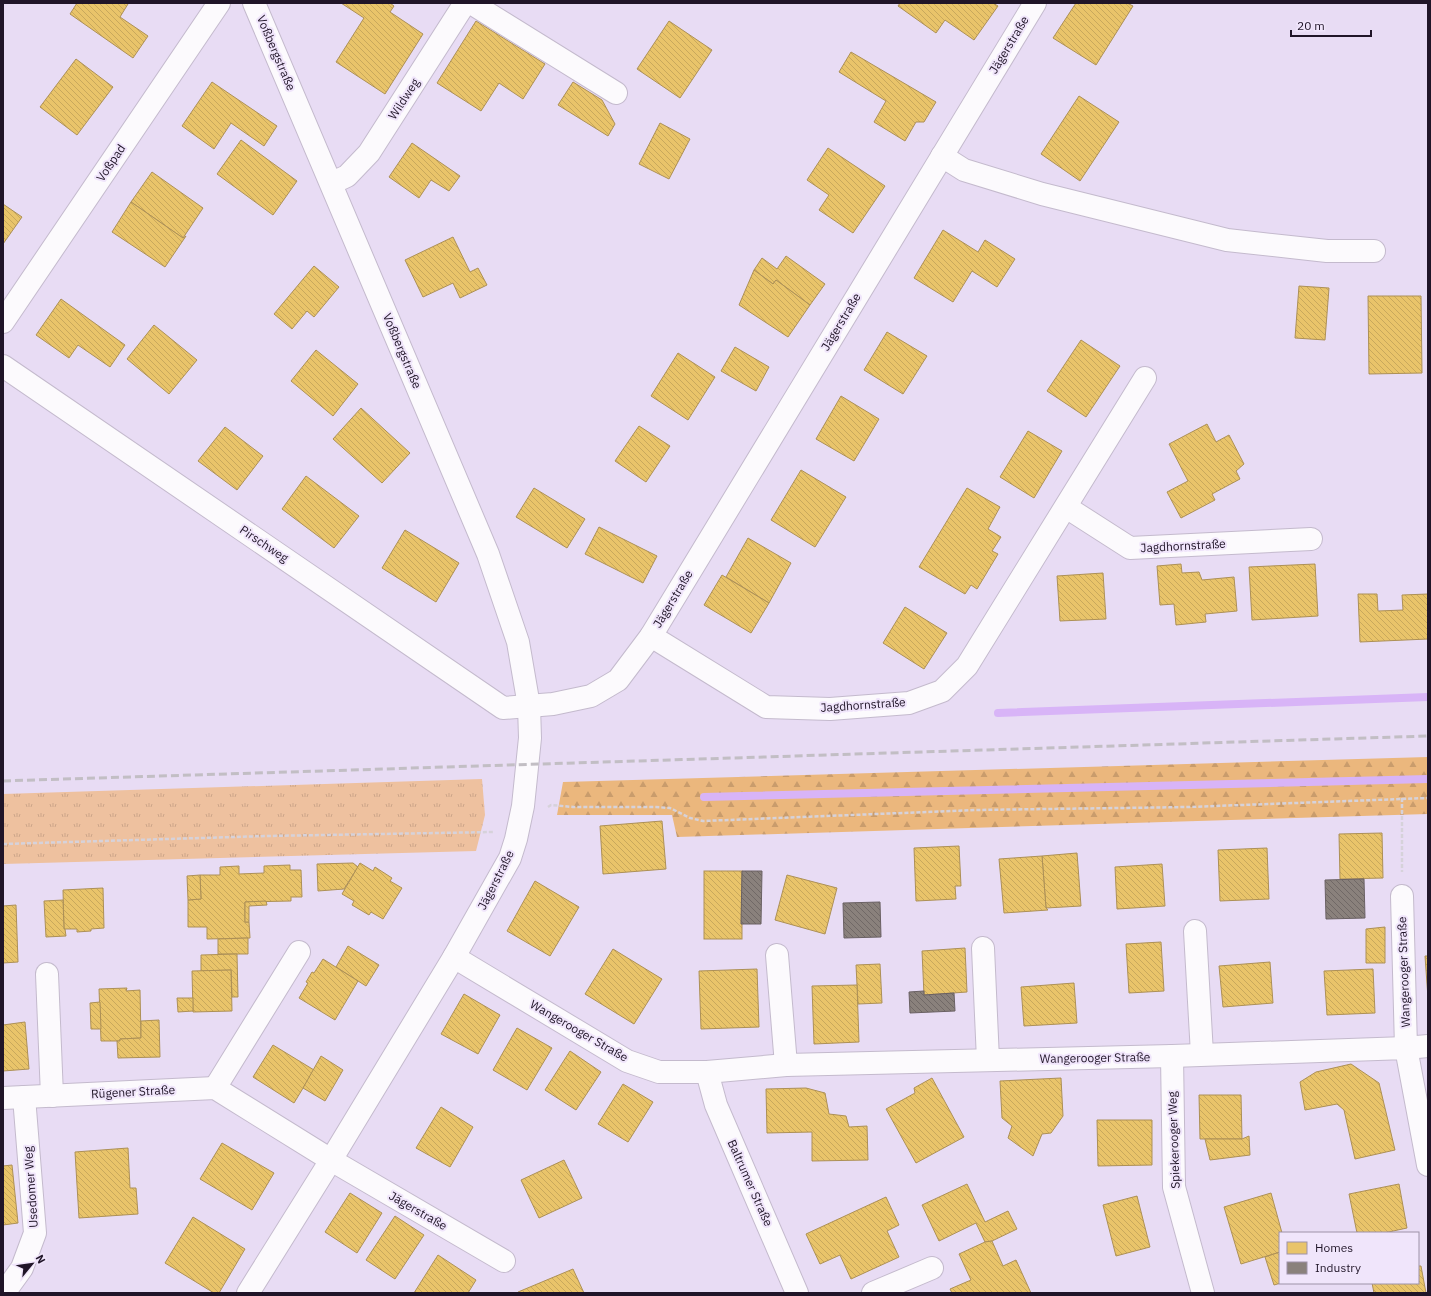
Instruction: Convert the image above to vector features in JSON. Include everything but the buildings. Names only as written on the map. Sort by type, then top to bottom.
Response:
[{"type":"street","name":"Voßpad","points":[[3,322],[219,3]]},
{"type":"street","name":"Voßbergstraße","points":[[254,3],[488,554],[518,642],[529,706]]},
{"type":"street","name":"Wildweg","points":[[332,184],[347,176],[369,153],[465,3]]},
{"type":"street","points":[[471,3],[616,93]]},
{"type":"street","name":"Jägerstraße","points":[[248,1293],[331,1160],[454,957],[510,858],[516,839],[523,806],[530,738],[529,706],[553,704],[591,696],[618,680],[651,636],[1035,3]]},
{"type":"street","points":[[942,156],[964,170],[1028,190],[1227,240],[1327,251],[1374,251]]},
{"type":"street","name":"Pirschweg","points":[[3,366],[503,708],[529,706]]},
{"type":"street","name":"Jagdhornstraße","points":[[651,636],[766,707],[830,709],[909,703],[942,691],[967,666],[1145,378]]},
{"type":"street","name":"Jagdhornstraße","points":[[1066,507],[1130,548],[1311,540]]},
{"type":"street","name":"Wangerooger Straße","points":[[1402,896],[1406,1048],[1428,1165]]},
{"type":"street","points":[[1196,931],[1202,1054]]},
{"type":"street","points":[[983,948],[988,1060]]},
{"type":"street","points":[[299,952],[215,1088],[331,1160]]},
{"type":"street","points":[[777,955],[786,1065]]},
{"type":"street","name":"Wangerooger Straße","points":[[454,957],[627,1061],[658,1072],[707,1072],[786,1065],[1172,1056],[1428,1046]]},
{"type":"street","points":[[47,974],[52,1096]]},
{"type":"street","name":"Spiekerooger Weg","points":[[1172,1056],[1174,1187],[1202,1293]]},
{"type":"street","name":"Baltrumer Straße","points":[[707,1072],[716,1105],[797,1293]]},
{"type":"street","name":"Rügener Straße","points":[[14,1097],[215,1088]]},
{"type":"street","name":"Usedomer Weg","points":[[4,1293],[22,1268],[35,1233],[14,1097]]},
{"type":"street","name":"Jägerstraße","points":[[331,1160],[504,1261]]},
{"type":"street","points":[[873,1293],[932,1268]]},
{"type":"path","points":[[1402,798],[1402,896]]},
{"type":"path","points":[[545,809],[551,805],[573,807],[656,806],[670,808],[690,818],[703,821],[976,810],[1189,807],[1428,798]]},
{"type":"path","points":[[3,844],[267,836],[493,832],[516,839]]},
{"type":"green space","points":[[1428,757],[1428,814],[677,837],[672,815],[557,815],[563,782]]},
{"type":"green space","points":[[482,779],[485,815],[476,851],[3,864],[3,794]]},
{"type":"waterway","points":[[998,713],[1428,697]]},
{"type":"waterway","points":[[704,797],[1428,779]]},
{"type":"railway","points":[[3,781],[1428,736]]}]
